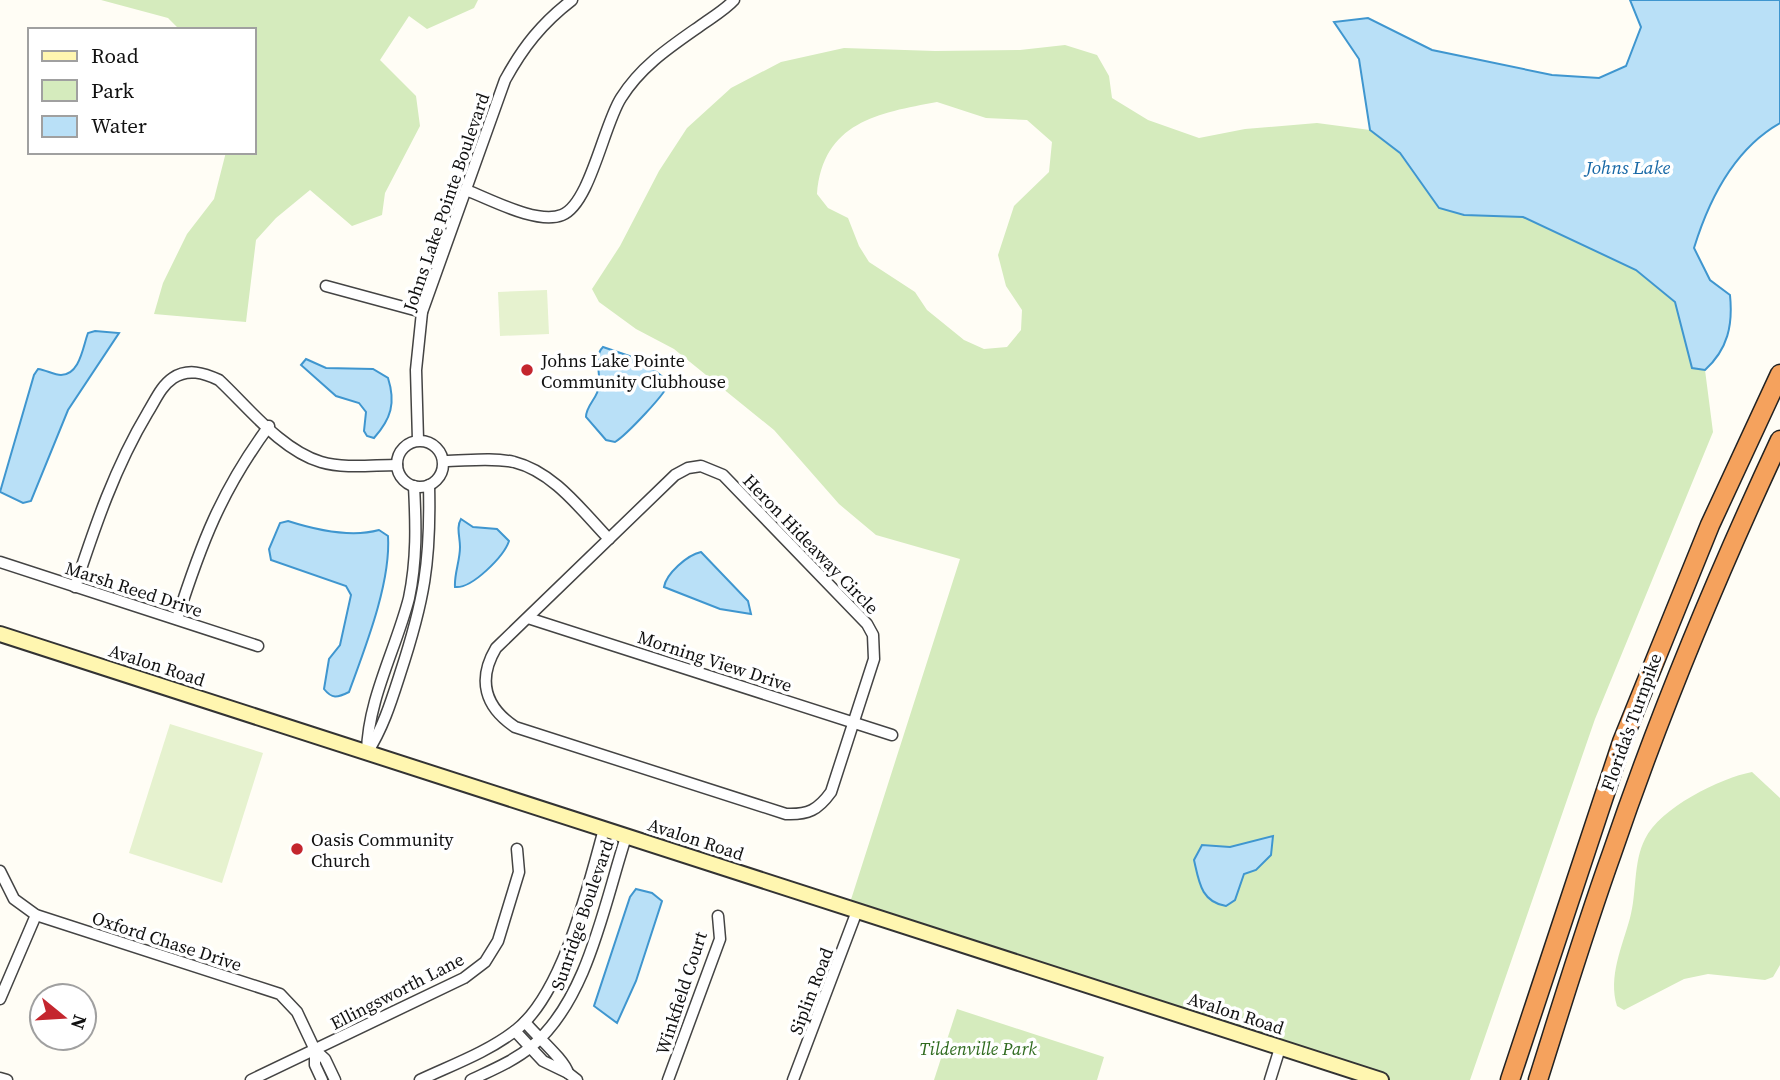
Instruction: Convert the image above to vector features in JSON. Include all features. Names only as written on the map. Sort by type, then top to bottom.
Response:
[{"type":"highway","name":"Florida's Turnpike","points":[[1510,1080],[1627,730],[1700,549],[1780,374]]},
{"type":"highway","name":"Florida's Turnpike","points":[[1538,1080],[1611,853],[1649,751],[1733,541],[1780,440]]},
{"type":"main road","name":"Avalon Road","points":[[0,634],[1381,1080]]},
{"type":"street","name":"Johns Lake Pointe Boulevard","points":[[418,440],[416,370],[422,312],[505,80],[520,53],[544,22],[572,0]]},
{"type":"street","points":[[466,190],[537,217],[551,218],[565,214],[582,193],[609,120],[641,72],[660,54],[734,0]]},
{"type":"street","points":[[326,286],[422,312]]},
{"type":"street","points":[[75,587],[99,514],[129,444],[162,389],[173,378],[188,372],[204,373],[219,380],[304,455],[345,466],[397,465]]},
{"type":"street","points":[[177,620],[203,540],[220,501],[240,465],[269,426]]},
{"type":"street","points":[[418,440],[435,446],[444,461],[442,472],[429,485],[414,486],[405,481],[397,465],[402,450],[418,440]]},
{"type":"street","points":[[444,461],[496,460],[530,467],[559,488],[609,539]]},
{"type":"street","name":"Heron Hideaway Circle","points":[[701,466],[723,475],[867,624],[873,635],[874,659],[831,792],[822,804],[800,815],[786,814],[515,727],[492,708],[485,679],[488,662],[496,648],[528,618],[675,475],[701,466]]},
{"type":"street","points":[[367,753],[382,731],[414,632],[428,574],[431,541],[429,485]]},
{"type":"street","points":[[367,753],[368,726],[409,597],[416,545],[414,486]]},
{"type":"street","name":"Marsh Reed Drive","points":[[0,562],[258,646]]},
{"type":"street","name":"Morning View Drive","points":[[528,618],[892,735]]},
{"type":"street","points":[[400,628],[414,632]]},
{"type":"street","name":"Sunridge Boulevard","points":[[420,1080],[483,1051],[514,1031],[545,999],[558,975],[604,829]]},
{"type":"street","name":"Sunridge Boulevard","points":[[471,1080],[511,1061],[530,1047],[564,1010],[580,979],[626,836]]},
{"type":"street","name":"Ellingsworth Lane","points":[[251,1080],[464,978],[485,962],[498,941],[519,872],[517,849]]},
{"type":"street","name":"Oxford Chase Drive","points":[[0,871],[14,898],[36,915],[280,994],[297,1012],[315,1050],[325,1059],[335,1080]]},
{"type":"street","name":"Siplin Road","points":[[793,1080],[857,911]]},
{"type":"street","points":[[0,999],[36,915]]},
{"type":"street","name":"Winkfield Court","points":[[668,1080],[720,939],[718,916]]},
{"type":"street","points":[[525,1022],[538,1040],[566,1066],[568,1073]]},
{"type":"street","points":[[514,1031],[548,1064],[577,1080]]},
{"type":"street","points":[[1270,1080],[1280,1048]]},
{"type":"street","name":"Oxford Chase Drive","points":[[315,1050],[315,1065],[321,1080]]},
{"type":"street","points":[[0,1078],[7,1080]]},
{"type":"green space","points":[[101,0],[478,0],[474,8],[427,29],[409,16],[380,60],[416,96],[420,126],[385,193],[382,215],[352,226],[310,190],[276,218],[256,240],[246,322],[154,314],[163,283],[187,234],[214,199],[225,154],[256,154],[256,28],[178,28],[168,18]]},
{"type":"green space","points":[[1065,45],[1097,55],[1109,76],[1112,98],[1148,120],[1199,138],[1245,129],[1317,123],[1370,130],[1399,153],[1416,177],[1464,215],[1523,217],[1636,270],[1675,302],[1692,367],[1705,370],[1713,432],[1595,719],[1470,1080],[1381,1080],[848,909],[960,559],[876,535],[839,504],[774,430],[674,349],[636,329],[599,302],[592,289],[620,246],[659,171],[687,128],[731,88],[781,62],[844,48],[1020,50]],"holes":[[[937,102],[986,118],[1027,120],[1052,142],[1049,172],[1014,206],[998,255],[1006,286],[1022,310],[1021,330],[1007,347],[984,349],[964,340],[927,310],[915,292],[869,262],[859,246],[848,218],[828,208],[817,194],[821,170],[830,151],[842,136],[857,125],[894,111]]]},
{"type":"green space","points":[[547,290],[549,334],[500,336],[498,292]]},
{"type":"green space","points":[[170,724],[263,753],[222,883],[129,853]]},
{"type":"green space","points":[[1752,772],[1780,798],[1780,965],[1773,977],[1765,980],[1708,974],[1684,979],[1624,1010],[1617,1006],[1615,973],[1630,918],[1639,858],[1645,839],[1664,816],[1692,796]]},
{"type":"green space","name":"Tildenville Park","points":[[957,1009],[1104,1057],[1097,1080],[934,1080]]},
{"type":"water","name":"Johns Lake","points":[[1630,0],[1780,0],[1780,123],[1749,147],[1725,177],[1707,211],[1694,248],[1710,280],[1730,295],[1731,316],[1724,345],[1705,370],[1692,368],[1675,302],[1636,270],[1523,217],[1464,215],[1439,208],[1400,153],[1370,130],[1359,59],[1334,22],[1368,18],[1432,50],[1552,75],[1599,78],[1626,66],[1641,27]]},
{"type":"water","points":[[88,333],[119,333],[68,410],[31,501],[23,503],[0,492],[34,375],[38,369],[61,375],[73,370],[80,359]]},
{"type":"water","points":[[603,347],[641,360],[669,382],[654,404],[615,442],[606,440],[586,417],[598,390],[598,355]]},
{"type":"water","points":[[306,359],[326,368],[373,369],[388,378],[392,403],[388,417],[374,438],[367,436],[364,431],[366,412],[359,403],[336,396],[301,365]]},
{"type":"water","points":[[461,519],[473,527],[497,529],[509,541],[501,555],[478,577],[470,583],[455,587],[460,552]]},
{"type":"water","points":[[288,521],[345,533],[379,530],[388,536],[385,574],[376,615],[349,692],[341,695],[332,696],[324,689],[329,659],[340,645],[351,595],[346,586],[271,560],[269,549],[280,523]]},
{"type":"water","points":[[701,552],[748,601],[751,614],[720,609],[664,587],[678,566]]},
{"type":"water","points":[[1273,836],[1271,855],[1256,870],[1244,874],[1235,900],[1226,906],[1218,904],[1206,895],[1194,860],[1202,845],[1230,847]]},
{"type":"water","points":[[636,889],[652,893],[662,901],[636,981],[617,1023],[594,1006],[630,897]]},
{"type":"place","name":"Johns Lake Pointe Community Clubhouse","points":[[527,370]]},
{"type":"place","name":"Oasis Community Church","points":[[297,849]]}]
